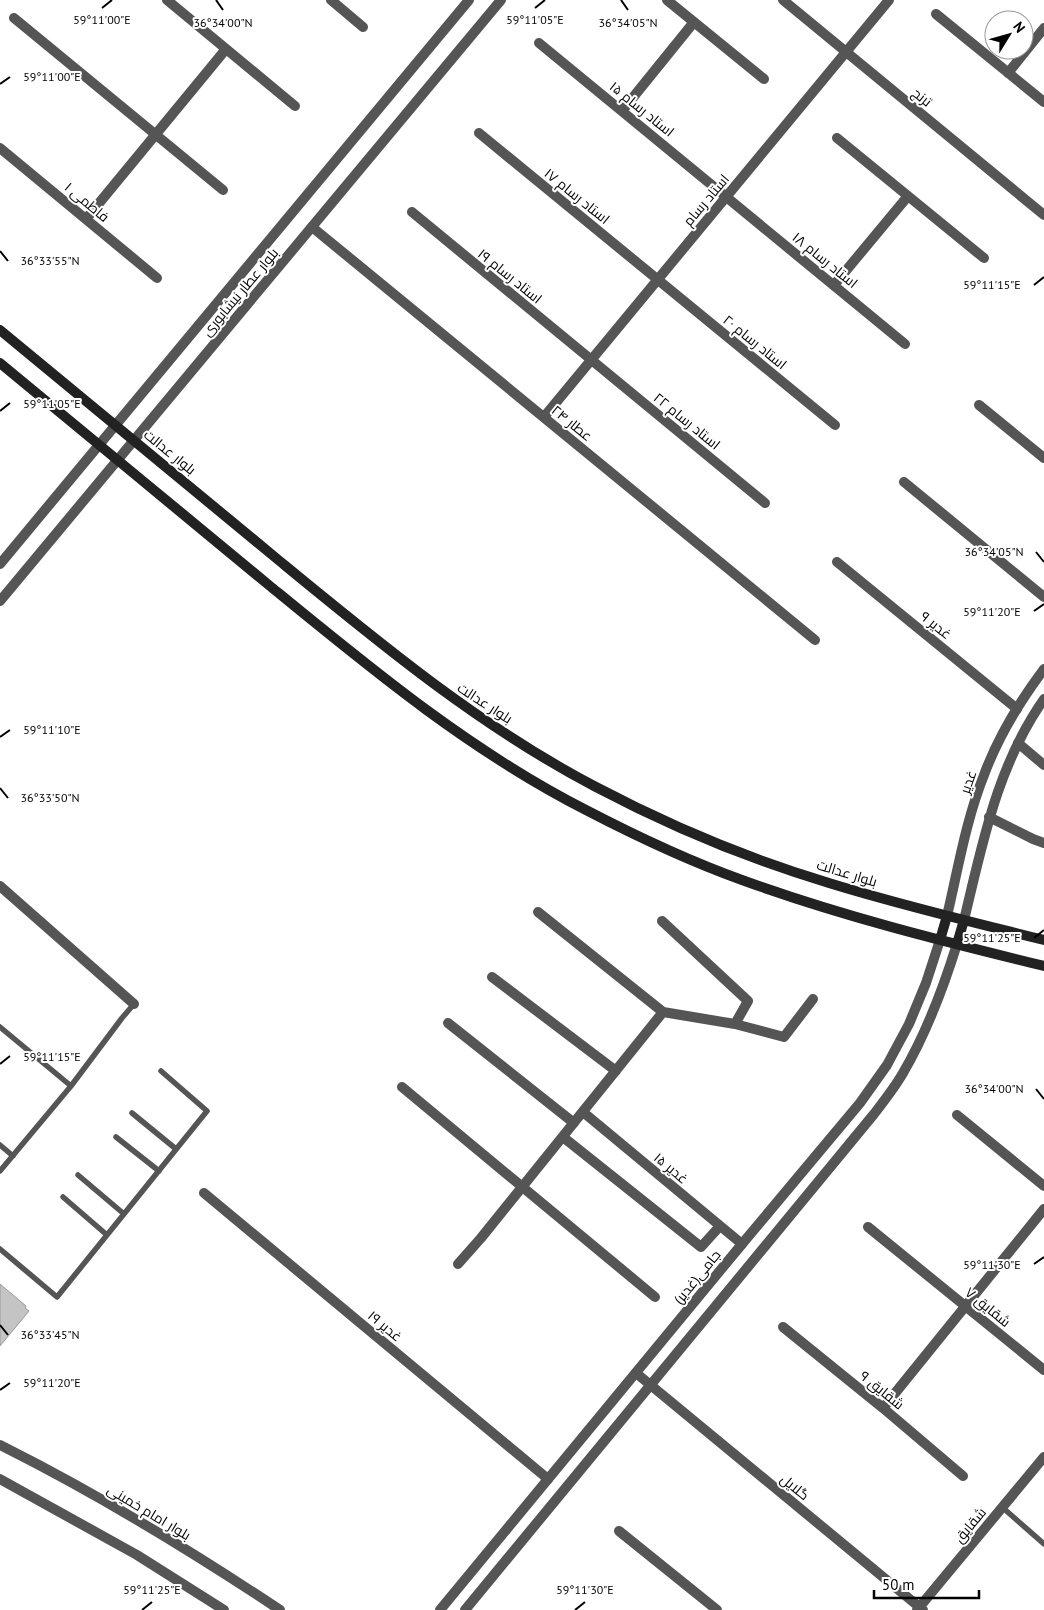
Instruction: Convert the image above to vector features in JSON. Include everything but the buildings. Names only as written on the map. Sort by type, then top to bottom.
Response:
[{"type":"main road","name":"بلوار عدالت","points":[[0,330],[371,636],[445,693],[523,744],[603,790],[669,822],[748,856],[829,883],[947,916],[1044,940]]},
{"type":"main road","points":[[0,363],[356,656],[431,714],[518,770],[583,808],[659,845],[740,879],[822,907],[940,940],[1044,966]]},
{"type":"main road","points":[[940,940],[947,916]]},
{"type":"main road","points":[[957,944],[964,920]]},
{"type":"street","points":[[167,0],[295,106]]},
{"type":"street","points":[[331,0],[363,27]]},
{"type":"street","name":"بلوار عطار نیشابوری","points":[[0,564],[469,0]]},
{"type":"street","name":"بلوار عطار نیشابوری","points":[[0,601],[502,0]]},
{"type":"street","points":[[667,0],[764,79]]},
{"type":"street","name":"ترنج","points":[[783,0],[1044,215]]},
{"type":"street","name":"استاد رسام","points":[[544,418],[889,0]]},
{"type":"street","points":[[936,14],[1044,102]]},
{"type":"street","points":[[14,18],[223,190]]},
{"type":"street","points":[[622,111],[694,22]]},
{"type":"street","points":[[1008,73],[1044,28]]},
{"type":"street","name":"استاد رسام ۱۵","points":[[540,43],[726,197]]},
{"type":"street","points":[[86,219],[226,49]]},
{"type":"street","name":"استاد رسام ۱۷","points":[[479,133],[658,280]]},
{"type":"street","points":[[837,138],[984,258]]},
{"type":"street","name":"فاطمی ۱","points":[[0,148],[157,278]]},
{"type":"street","points":[[834,285],[908,196]]},
{"type":"street","name":"استاد رسام ۱۸","points":[[726,197],[906,344]]},
{"type":"street","name":"استاد رسام ۱۹","points":[[412,212],[591,360]]},
{"type":"street","name":"عطار ۲۴","points":[[312,227],[815,640]]},
{"type":"street","name":"استاد رسام ۲۰","points":[[658,280],[835,425]]},
{"type":"street","name":"استاد رسام ۲۲","points":[[591,360],[765,502]]},
{"type":"street","points":[[979,405],[1043,454]]},
{"type":"street","points":[[904,482],[1044,597]]},
{"type":"street","name":"غدیر ۹","points":[[837,562],[1017,710]]},
{"type":"street","name":"غدیر","points":[[947,916],[970,817],[984,775],[1002,734],[1044,669]]},
{"type":"street","points":[[964,920],[989,817],[1000,781],[1018,743],[1044,699]]},
{"type":"street","points":[[1018,743],[1044,765]]},
{"type":"street","points":[[989,817],[1044,843]]},
{"type":"street","points":[[0,886],[134,1004]]},
{"type":"street","points":[[538,912],[663,1012],[735,1024],[784,1037],[813,999]]},
{"type":"street","points":[[662,921],[748,1001],[735,1024]]},
{"type":"street","name":"جامی(غدیر)","points":[[440,1610],[860,1103],[887,1065],[909,1024],[926,983],[940,940]]},
{"type":"street","points":[[465,1610],[874,1114],[903,1075],[925,1032],[943,989],[957,944]]},
{"type":"street","points":[[492,977],[616,1071]]},
{"type":"street","points":[[458,1264],[663,1012]]},
{"type":"street","points":[[448,1023],[574,1123]]},
{"type":"street","points":[[402,1087],[655,1296]]},
{"type":"street","name":"غدیر ۱۵","points":[[583,1112],[742,1244]]},
{"type":"street","points":[[957,1115],[1044,1186]]},
{"type":"street","points":[[563,1137],[701,1247],[720,1226]]},
{"type":"street","name":"غدیر ۱۹","points":[[204,1193],[548,1479]]},
{"type":"street","points":[[883,1408],[1044,1209]]},
{"type":"street","name":"شقایق ۷","points":[[868,1227],[1044,1370]]},
{"type":"street","name":"شقایق ۹","points":[[783,1327],[963,1476]]},
{"type":"street","name":"گلایل","points":[[636,1373],[920,1609]]},
{"type":"street","name":"بلوار امام خمینی","points":[[0,1445],[36,1463],[153,1529],[280,1610]]},
{"type":"street","name":"شقایق","points":[[920,1609],[1044,1457]]},
{"type":"street","points":[[0,1479],[137,1555],[224,1610]]},
{"type":"street","points":[[619,1531],[717,1610]]},
{"type":"lane","points":[[0,1171],[71,1086],[134,1004]]},
{"type":"lane","points":[[0,1027],[71,1086]]},
{"type":"lane","points":[[0,1248],[57,1297],[207,1111],[161,1071]]},
{"type":"lane","points":[[132,1113],[176,1149]]},
{"type":"lane","points":[[116,1137],[159,1170]]},
{"type":"lane","points":[[0,1145],[13,1156]]},
{"type":"lane","points":[[78,1176],[124,1214]]},
{"type":"lane","points":[[63,1197],[107,1235]]},
{"type":"lane","points":[[1002,1507],[1044,1544]]}]
